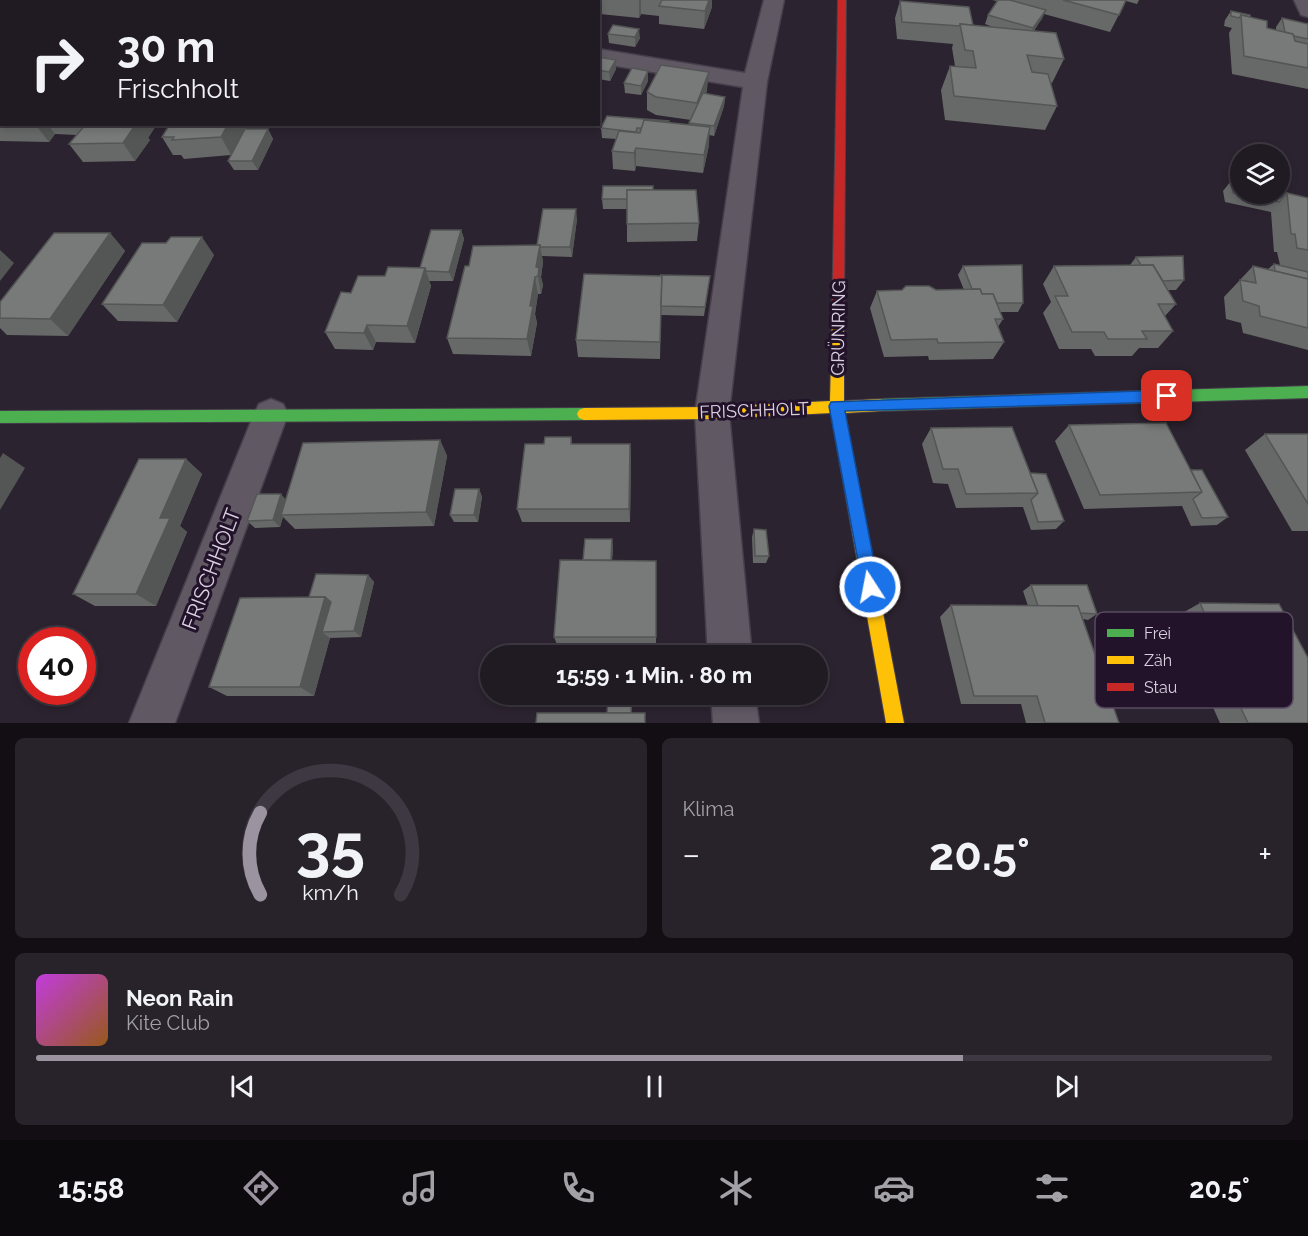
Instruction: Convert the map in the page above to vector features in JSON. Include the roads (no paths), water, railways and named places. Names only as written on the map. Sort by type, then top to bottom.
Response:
[{"type":"street","points":[[729,645],[712,412],[755,82],[774,0]]},
{"type":"street","name":"GRÜNRING","points":[[842,0],[837,406],[895,723]]},
{"type":"street","points":[[1304,0],[1308,11]]},
{"type":"street","points":[[600,56],[755,82]]},
{"type":"street","name":"FRISCHHOLT","points":[[0,417],[712,412],[837,406],[1308,392]]},
{"type":"street","name":"FRISCHHOLT","points":[[152,723],[271,414]]},
{"type":"street","points":[[735,705],[736,723]]}]
